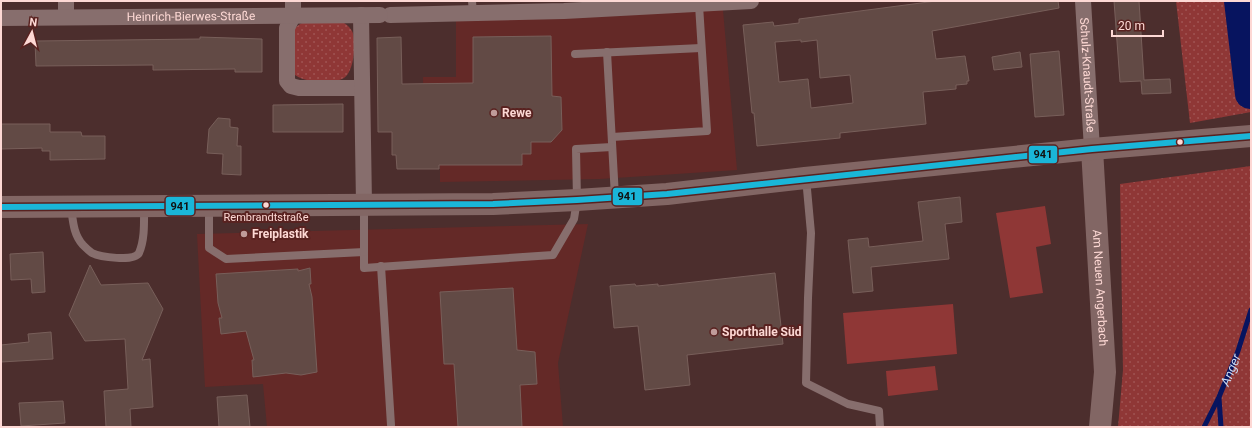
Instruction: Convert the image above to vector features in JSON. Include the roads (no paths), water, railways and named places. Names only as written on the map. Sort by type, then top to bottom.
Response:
[{"type":"main road","points":[[1,207],[493,204],[576,200],[667,194],[805,178],[1092,149],[1251,136]]},
{"type":"main road","name":"Am Neuen Angerbach","points":[[1092,149],[1105,372],[1100,427]]},
{"type":"street","name":"Heinrich-Bierwes-Straße","points":[[1,18],[66,9],[293,9],[361,15],[385,15],[472,7],[699,5],[751,1]]},
{"type":"street","name":"Schulz-Knaudt-Straße","points":[[1083,1],[1092,149]]},
{"type":"street","points":[[293,9],[287,28],[287,81],[291,86],[299,88],[362,88]]},
{"type":"street","points":[[361,15],[364,204]]},
{"type":"lane","points":[[612,137],[707,131],[699,5]]},
{"type":"lane","points":[[575,54],[701,48]]},
{"type":"lane","points":[[607,52],[615,197]]},
{"type":"lane","points":[[364,204],[364,268],[553,255],[574,219],[576,200],[576,149],[612,147]]},
{"type":"lane","points":[[805,178],[812,233],[808,298],[806,383],[848,404],[879,411],[880,427]]},
{"type":"lane","points":[[209,205],[209,248],[226,258],[364,252]]},
{"type":"lane","points":[[71,206],[75,233],[82,244],[92,253],[125,259],[135,257],[139,253],[144,232],[144,206]]},
{"type":"lane","points":[[381,266],[391,425]]},
{"type":"waterway","name":"Anger","points":[[1239,1],[1250,94]]},
{"type":"waterway","name":"Anger","points":[[1204,427],[1219,397],[1238,351],[1251,310]]},
{"type":"waterway","points":[[1219,398],[1221,427]]},
{"type":"place","name":"Rewe","points":[[494,113]]},
{"type":"place","name":"Rembrandtstraße","points":[[266,205]]},
{"type":"place","name":"Freiplastik","points":[[244,234]]},
{"type":"place","name":"Sporthalle Süd","points":[[714,332]]}]
